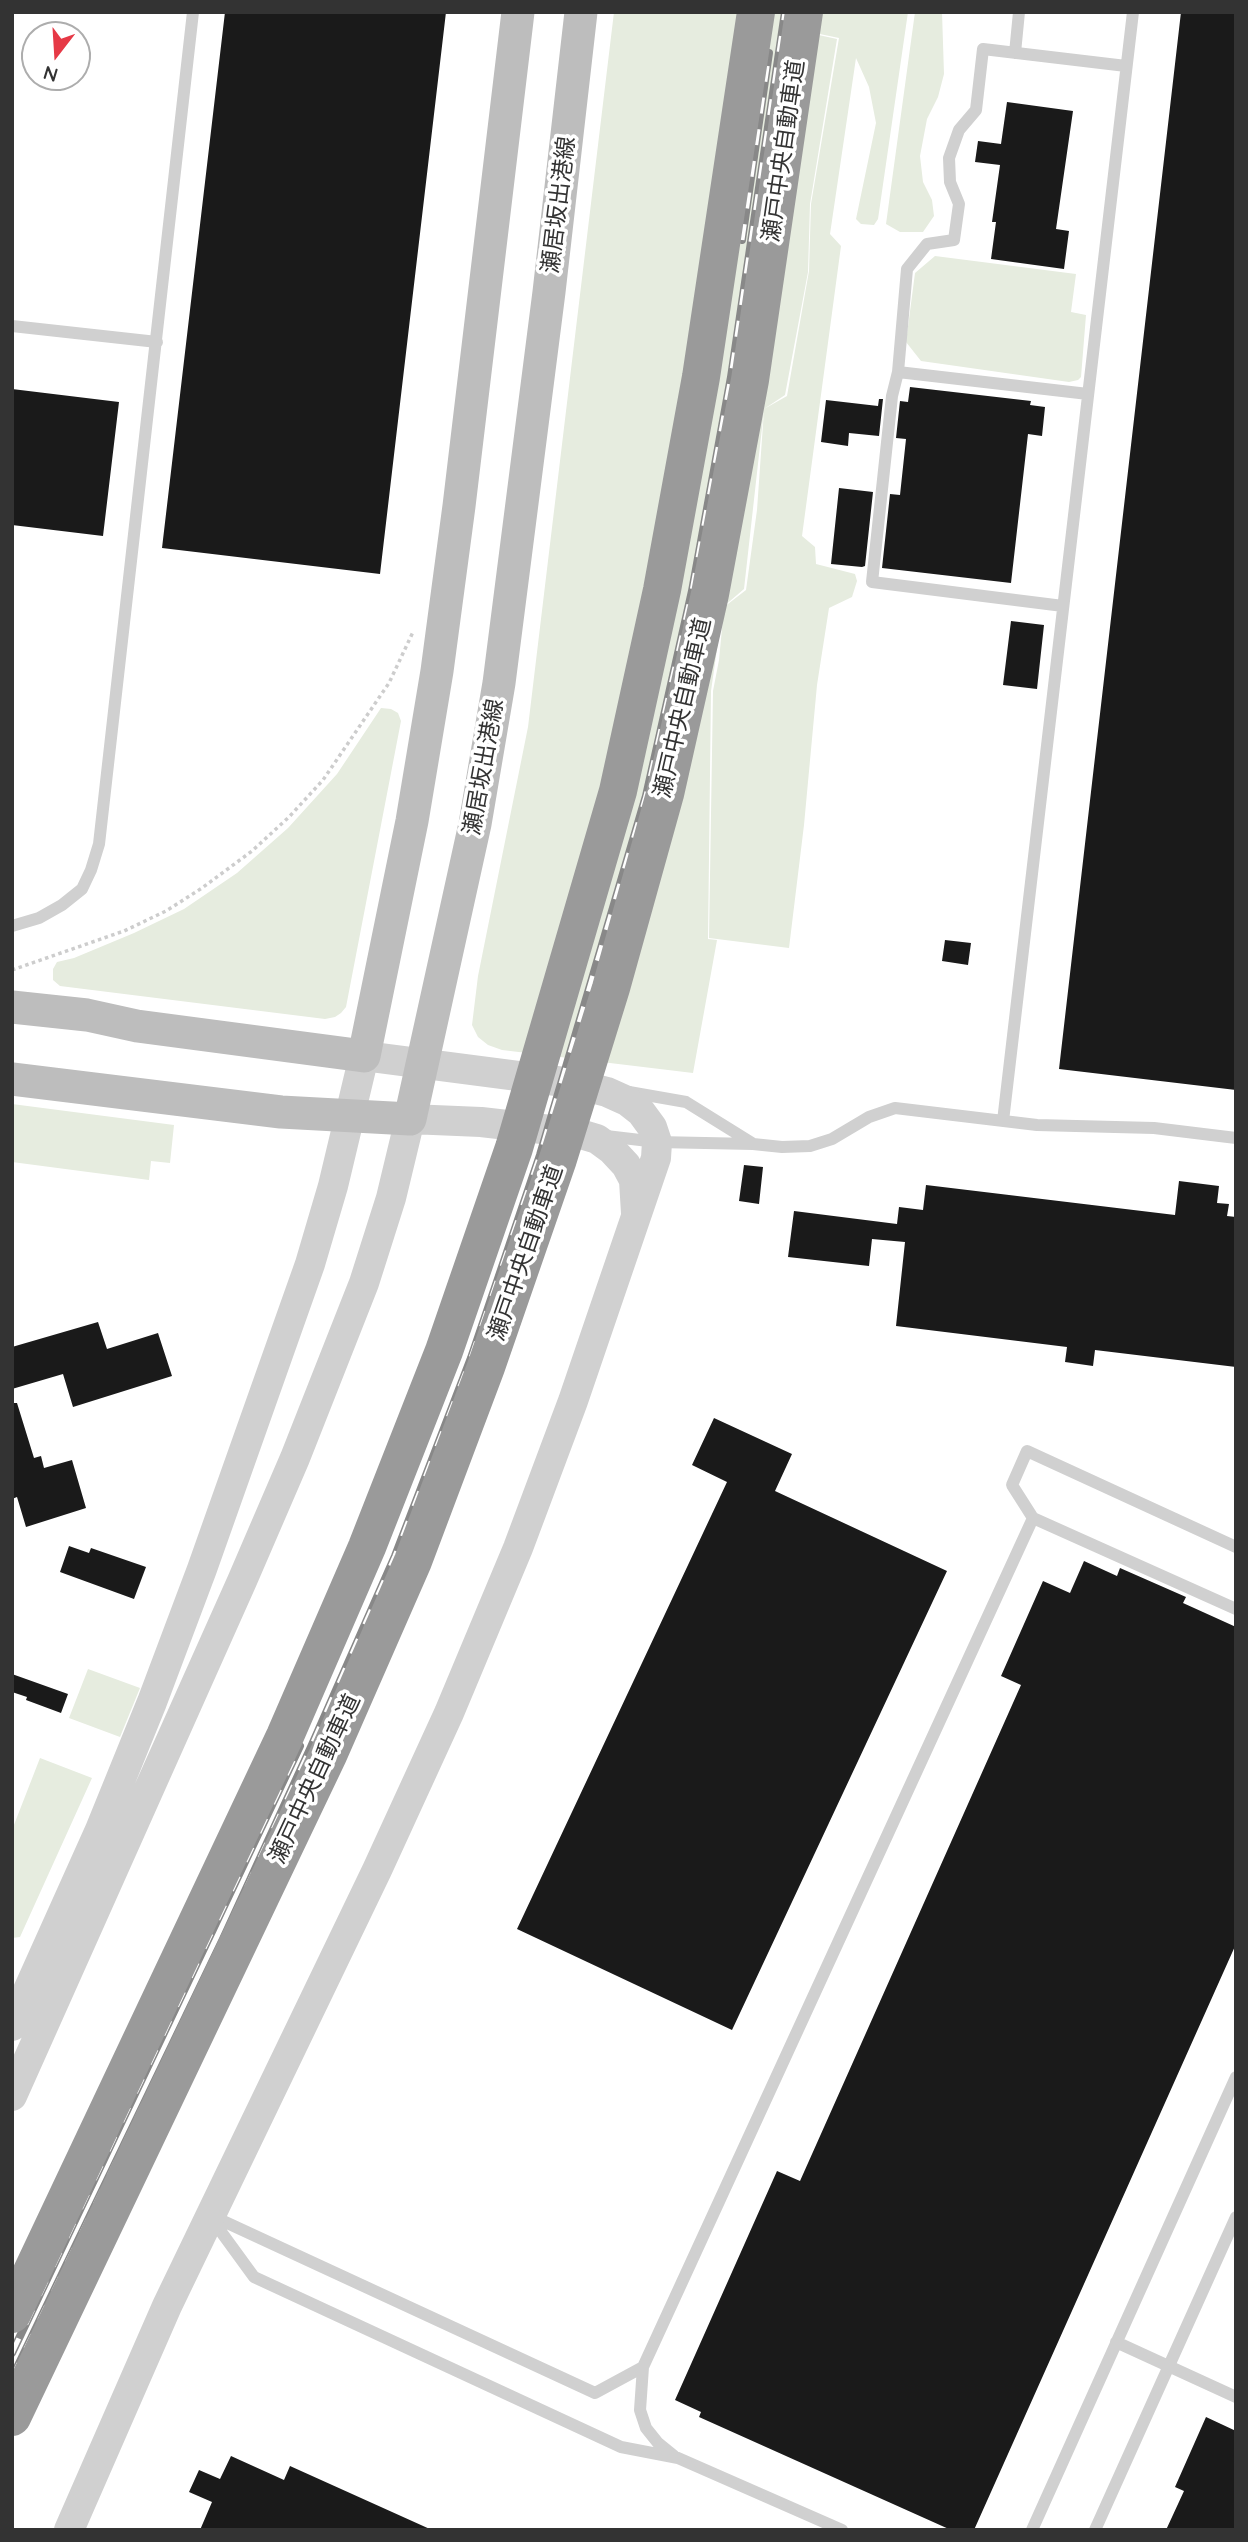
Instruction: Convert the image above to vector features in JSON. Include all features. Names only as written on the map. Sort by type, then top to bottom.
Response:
[{"type":"highway","name":"瀬戸中央自動車道","points":[[12,2314],[280,1748],[367,1547],[444,1351],[514,1148],[618,791],[662,590],[701,377],[756,12]]},
{"type":"highway","name":"瀬戸中央自動車道","points":[[12,2417],[316,1779],[413,1561],[486,1367],[558,1159],[611,988],[665,794],[710,594],[750,380],[804,12]]},
{"type":"main road","points":[[12,1007],[87,1015],[137,1026],[364,1056],[412,821],[437,671],[466,453],[518,12]]},
{"type":"main road","name":"瀬居坂出港線","points":[[410,1119],[475,824],[499,683],[548,306],[581,12]]},
{"type":"main road","points":[[12,1079],[281,1112],[410,1119]]},
{"type":"street","points":[[12,2026],[100,1830],[198,1581],[310,1264],[364,1056],[572,1083],[607,1092],[627,1101],[641,1112],[652,1127],[657,1142],[656,1158],[573,1401],[518,1548],[449,1713],[377,1870],[209,2215],[69,2530]]},
{"type":"street","points":[[12,2096],[242,1581],[299,1446],[363,1283],[391,1198],[410,1119],[481,1122],[577,1133],[597,1139],[612,1150],[634,1180],[635,1220]]},
{"type":"lane","points":[[12,926],[39,918],[82,889],[99,844],[194,12]]},
{"type":"lane","points":[[1015,53],[1019,12]]},
{"type":"lane","points":[[1003,1121],[1133,12]]},
{"type":"lane","points":[[1063,606],[872,582],[892,396],[898,372],[907,269],[927,244],[954,240],[959,204],[950,182],[949,158],[959,130],[976,110],[983,49],[1126,66]]},
{"type":"lane","points":[[12,326],[157,342]]},
{"type":"lane","points":[[898,372],[1088,394]]},
{"type":"lane","points":[[572,1083],[686,1102],[753,1143]]},
{"type":"lane","points":[[577,1133],[657,1142],[810,1146],[832,1139],[869,1117],[895,1108],[1037,1125],[1154,1128],[1236,1138]]},
{"type":"lane","points":[[1236,1546],[1027,1451],[1012,1485],[1033,1518],[1236,1609]]},
{"type":"lane","points":[[678,2458],[658,2443],[646,2428],[640,2410],[643,2367],[1033,1518]]},
{"type":"lane","points":[[1032,2530],[1236,2077]]},
{"type":"lane","points":[[209,2215],[595,2393],[643,2367]]},
{"type":"lane","points":[[209,2215],[254,2277],[621,2447],[678,2458],[842,2530]]},
{"type":"lane","points":[[1095,2530],[1236,2217]]},
{"type":"lane","points":[[1116,2342],[1236,2397]]},
{"type":"path","points":[[12,970],[124,931],[166,911],[202,888],[251,850],[289,817],[323,780],[389,683],[414,631]]},
{"type":"shaded area","points":[[614,12],[817,12],[814,34],[837,39],[810,204],[808,272],[785,395],[764,409],[787,396],[809,271],[811,204],[839,38],[815,33],[818,12],[908,12],[878,219],[874,225],[861,224],[856,219],[876,123],[869,87],[856,58],[830,234],[841,246],[802,536],[815,547],[816,564],[855,574],[857,581],[852,597],[829,608],[817,685],[789,948],[709,938],[713,691],[724,607],[746,590],[757,510],[764,410],[744,589],[723,607],[711,691],[708,939],[717,940],[693,1073],[502,1050],[488,1045],[478,1037],[472,1025],[478,976],[528,727]]},
{"type":"shaded area","points":[[915,12],[942,12],[944,74],[938,97],[927,119],[920,156],[923,182],[932,200],[934,216],[923,232],[900,232],[886,224]]},
{"type":"shaded area","points":[[935,256],[1076,274],[1071,312],[1086,315],[1081,377],[1069,382],[921,361],[906,342],[915,273]]},
{"type":"shaded area","points":[[381,708],[398,713],[401,721],[346,1007],[341,1013],[325,1019],[60,986],[53,980],[53,969],[57,962],[74,958],[134,933],[184,909],[237,873],[288,828],[337,774]]},
{"type":"shaded area","points":[[12,1104],[174,1125],[170,1163],[151,1161],[149,1180],[12,1162]]},
{"type":"shaded area","points":[[88,1669],[140,1688],[120,1737],[69,1718]]},
{"type":"shaded area","points":[[40,1758],[92,1778],[20,1937],[12,1938],[12,1830]]},
{"type":"building","points":[[225,12],[446,12],[380,574],[162,548]]},
{"type":"building","points":[[1181,12],[1236,12],[1236,1090],[1059,1069]]},
{"type":"building","points":[[1007,102],[1073,111],[1056,229],[1069,231],[1064,269],[991,259],[996,222],[992,222],[1000,165],[975,162],[978,141],[1001,144]]},
{"type":"building","points":[[910,387],[1031,401],[1030,405],[1045,407],[1042,436],[1028,434],[1011,583],[882,568],[890,494],[900,495],[906,439],[896,438],[900,401],[908,402]]},
{"type":"building","points":[[12,389],[119,402],[103,536],[12,525]]},
{"type":"building","points":[[879,399],[883,399],[879,436],[849,433],[848,446],[821,442],[826,400],[878,406]]},
{"type":"building","points":[[839,488],[873,492],[865,566],[862,567],[831,564]]},
{"type":"building","points":[[1011,621],[1044,625],[1037,689],[1003,685]]},
{"type":"building","points":[[945,940],[971,943],[968,965],[942,961]]},
{"type":"building","points":[[744,1165],[763,1167],[759,1204],[739,1201]]},
{"type":"building","points":[[1179,1181],[1219,1186],[1217,1203],[1229,1204],[1227,1216],[1236,1217],[1236,1367],[1095,1350],[1093,1366],[1065,1362],[1067,1347],[896,1326],[905,1242],[872,1239],[869,1266],[788,1257],[794,1211],[897,1224],[899,1207],[923,1210],[926,1185],[1175,1215]]},
{"type":"building","points":[[98,1322],[107,1349],[158,1333],[172,1376],[73,1407],[63,1374],[12,1389],[12,1347]]},
{"type":"building","points":[[12,1403],[17,1403],[34,1458],[41,1456],[44,1468],[72,1460],[86,1508],[26,1527],[17,1497],[12,1499]]},
{"type":"building","points":[[714,1418],[792,1454],[775,1491],[947,1571],[732,2030],[517,1929],[727,1482],[692,1465]]},
{"type":"building","points":[[69,1546],[89,1553],[91,1548],[146,1567],[134,1599],[60,1572]]},
{"type":"building","points":[[1084,1561],[1117,1576],[1120,1568],[1186,1597],[1183,1603],[1236,1627],[1236,1944],[974,2530],[951,2530],[699,2417],[701,2412],[675,2400],[777,2171],[800,2181],[1021,1685],[1001,1676],[1043,1581],[1070,1593]]},
{"type":"building","points":[[12,1674],[68,1694],[61,1713],[12,1692]]},
{"type":"building","points":[[1206,2417],[1236,2431],[1236,2530],[1166,2530],[1184,2491],[1175,2487]]},
{"type":"building","points":[[231,2456],[284,2480],[290,2466],[432,2530],[200,2530],[212,2502],[189,2492],[199,2470],[220,2479]]},
{"type":"railway","points":[[12,2378],[223,1939],[395,1556],[471,1358],[540,1155],[646,796],[692,591],[731,377],[785,12]]},
{"type":"railway","points":[[742,240],[769,53]]},
{"type":"railway","points":[[12,2353],[300,1746]]}]
